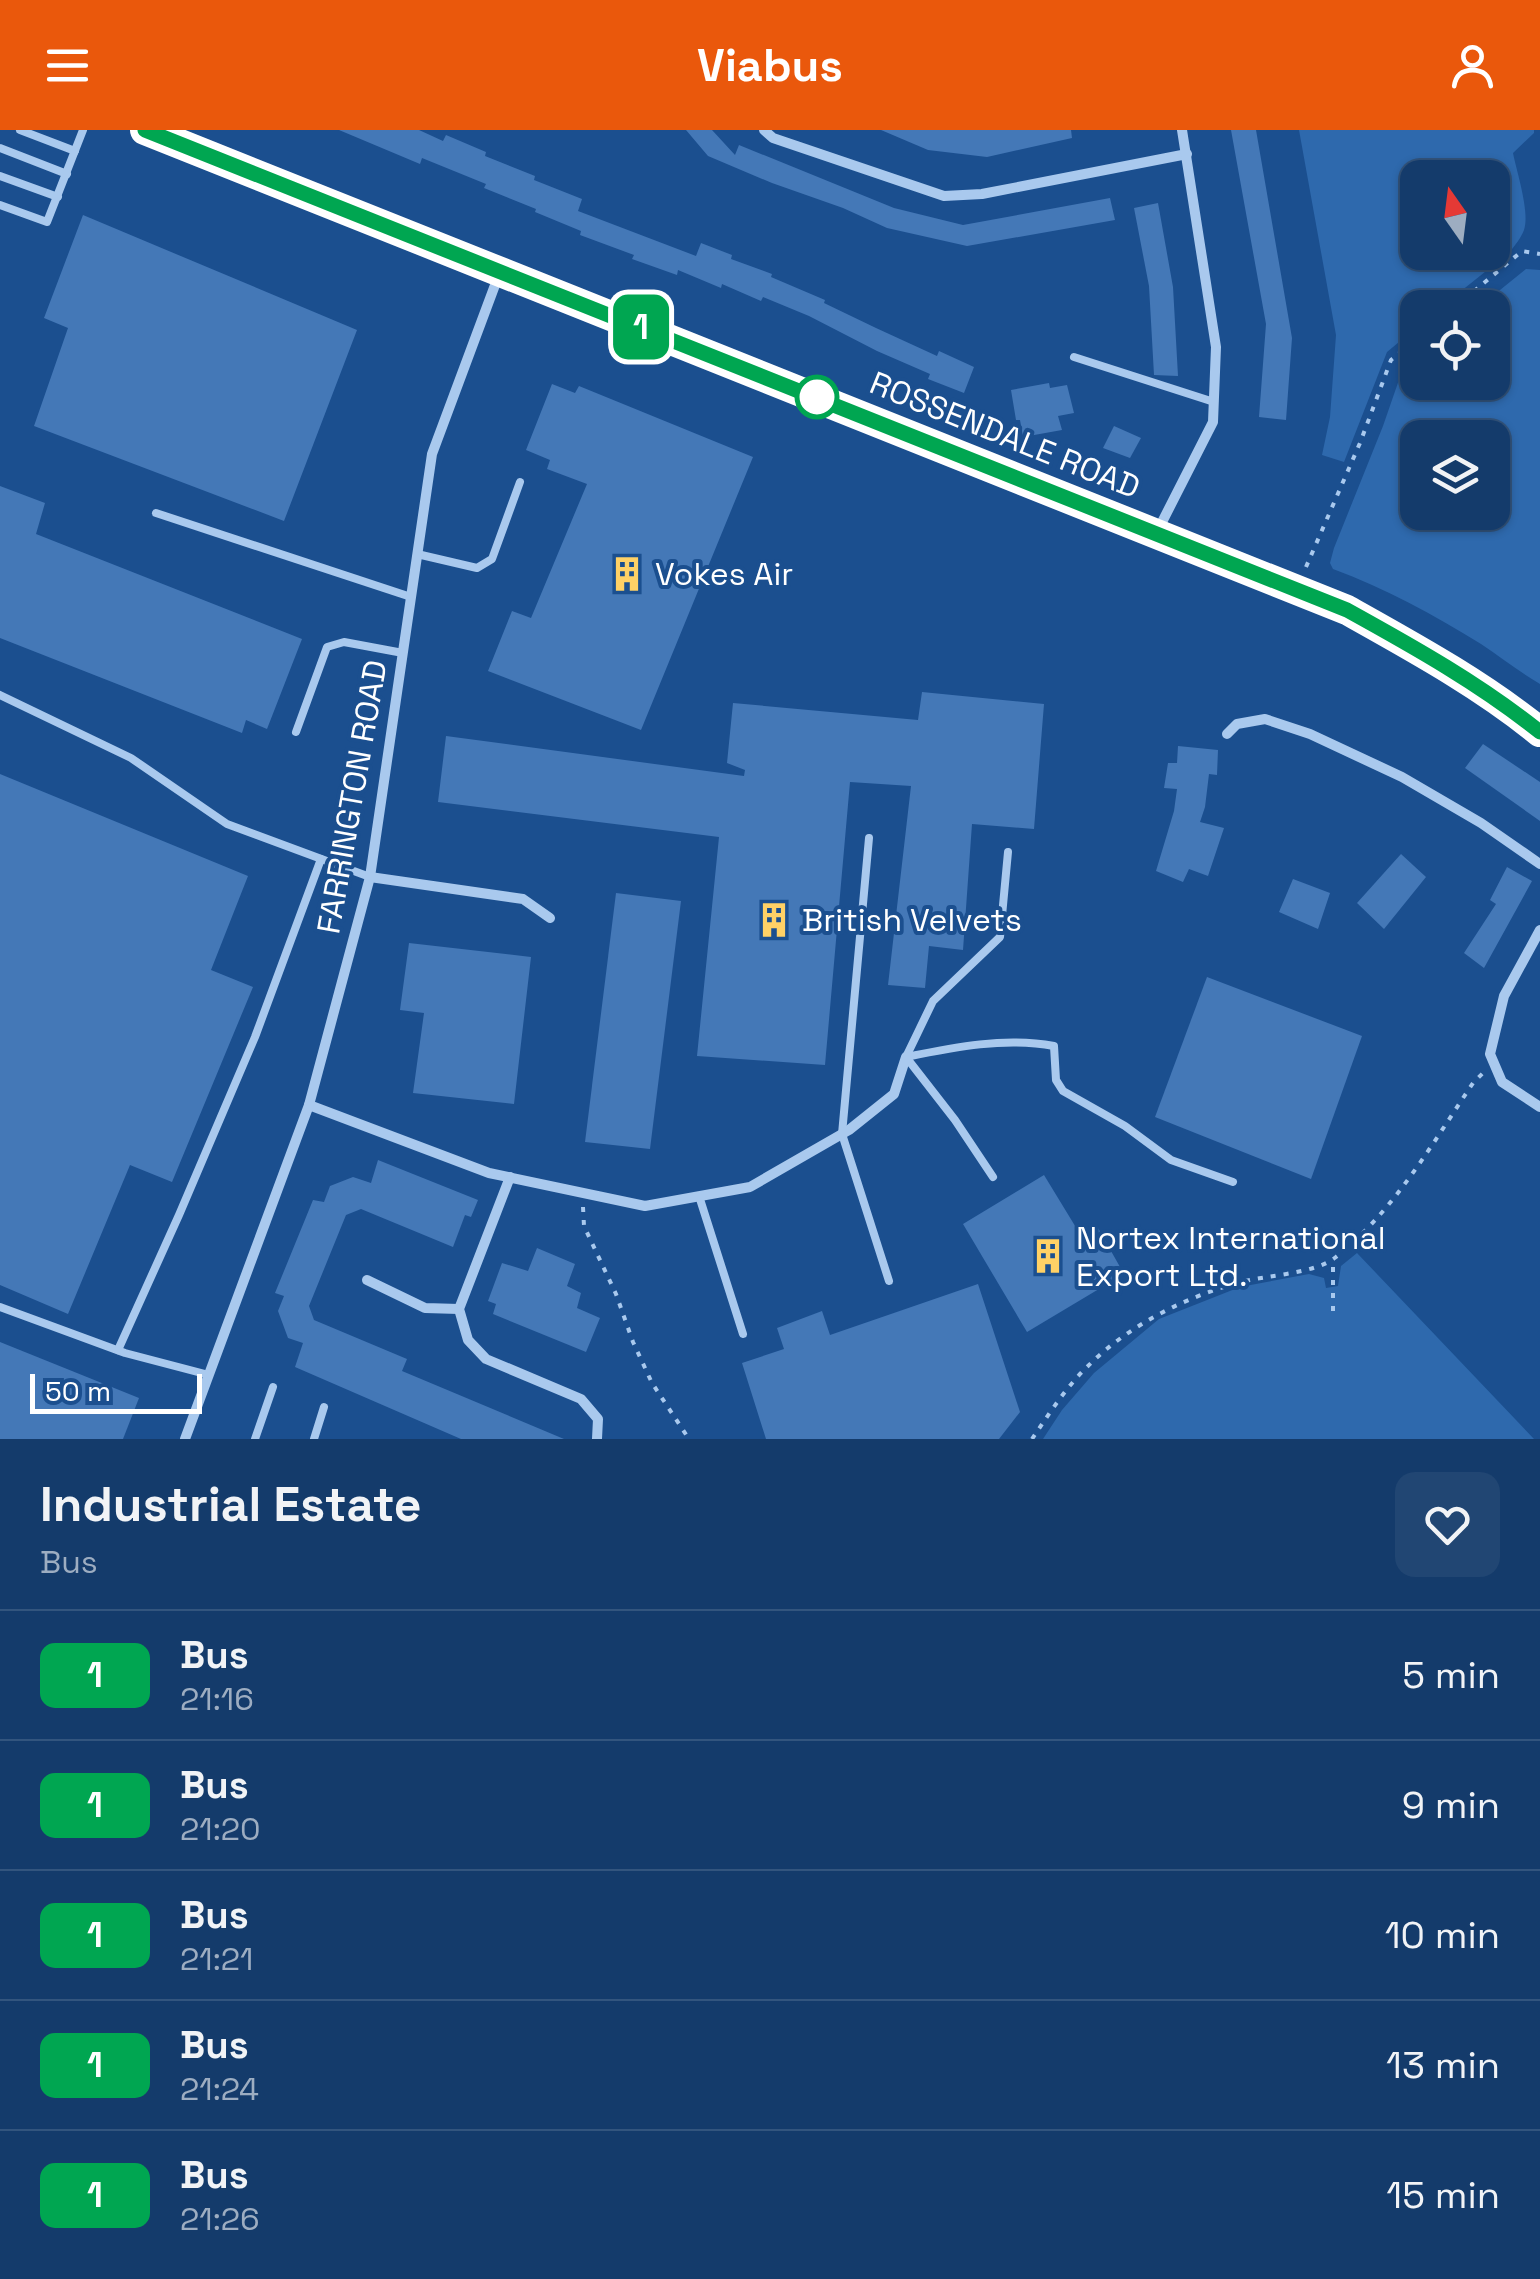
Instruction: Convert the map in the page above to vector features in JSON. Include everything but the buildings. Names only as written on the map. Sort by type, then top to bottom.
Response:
[{"type":"highway","name":"ROSSENDALE ROAD","points":[[145,130],[1347,610],[1434,659],[1540,732]]},
{"type":"street","points":[[764,130],[773,138],[944,196],[982,194],[1187,154]]},
{"type":"street","points":[[1156,532],[1213,422],[1216,347],[1182,130]]},
{"type":"street","name":"FARRINGTON ROAD","points":[[185,1439],[308,1105],[370,877],[432,454],[500,271]]},
{"type":"street","points":[[1227,734],[1237,724],[1265,719],[1310,734],[1402,777],[1540,864]]},
{"type":"street","points":[[370,877],[523,899],[550,918]]},
{"type":"street","points":[[1540,930],[1504,996],[1490,1054],[1502,1082],[1540,1107]]},
{"type":"street","points":[[308,1105],[488,1172],[645,1206],[750,1187],[842,1134],[894,1094],[906,1057]]},
{"type":"street","points":[[510,1177],[459,1309],[468,1340],[486,1359],[581,1400],[598,1418],[597,1439]]},
{"type":"street","points":[[367,1280],[425,1308],[459,1309]]},
{"type":"lane","points":[[20,130],[75,151]]},
{"type":"lane","points":[[0,205],[47,222],[84,130]]},
{"type":"lane","points":[[0,148],[67,174]]},
{"type":"lane","points":[[0,176],[58,197]]},
{"type":"lane","points":[[1074,357],[1214,402]]},
{"type":"lane","points":[[417,554],[478,568],[492,558],[520,482]]},
{"type":"lane","points":[[156,512],[411,596]]},
{"type":"lane","points":[[296,732],[327,647],[344,642],[403,654]]},
{"type":"lane","points":[[0,694],[131,758],[227,824],[370,877]]},
{"type":"lane","points":[[869,838],[842,1134],[889,1280]]},
{"type":"lane","points":[[906,1057],[933,1002],[1000,936],[1008,852]]},
{"type":"lane","points":[[118,1350],[180,1215],[254,1037],[321,859]]},
{"type":"lane","points":[[906,1057],[983,1044],[1034,1042],[1054,1046],[1056,1080],[1063,1091],[1124,1126],[1171,1160],[1233,1182]]},
{"type":"lane","points":[[906,1057],[956,1120],[992,1177]]},
{"type":"lane","points":[[699,1196],[743,1334]]},
{"type":"lane","points":[[0,1306],[118,1350],[208,1375]]},
{"type":"lane","points":[[255,1439],[273,1387]]},
{"type":"lane","points":[[314,1439],[324,1406]]},
{"type":"path","points":[[1476,290],[1522,252],[1540,254]]},
{"type":"path","points":[[1297,590],[1391,360],[1400,353]]},
{"type":"path","points":[[1032,1439],[1085,1368],[1133,1330],[1200,1295],[1333,1260],[1410,1179],[1473,1083],[1493,1062]]},
{"type":"path","points":[[581,1192],[584,1226],[616,1294],[633,1342],[652,1383],[689,1439]]},
{"type":"path","points":[[1333,1260],[1333,1311]]},
{"type":"shaded area","points":[[1299,130],[1534,130],[1513,153],[1525,222],[1510,252],[1510,160],[1400,160],[1400,270],[1487,270],[1462,290],[1400,290],[1400,341],[1387,352],[1344,462],[1322,455],[1330,417],[1336,335]]},
{"type":"shaded area","points":[[1526,269],[1540,270],[1540,684],[1445,623],[1390,593],[1333,569],[1330,563],[1334,548],[1400,377],[1400,400],[1510,400],[1510,290],[1500,290]]},
{"type":"shaded area","points":[[1357,1253],[1534,1439],[1043,1439],[1094,1373],[1159,1319],[1240,1287],[1309,1274],[1324,1278],[1326,1288],[1338,1286],[1341,1266]]},
{"type":"bus line","name":"1","points":[[145,130],[1347,610],[1434,659],[1540,732]]},
{"type":"place","name":"Vokes Air","points":[[627,574]]},
{"type":"place","name":"British Velvets","points":[[774,920]]},
{"type":"place","name":"Nortex International Export Ltd.","points":[[1048,1256]]}]
